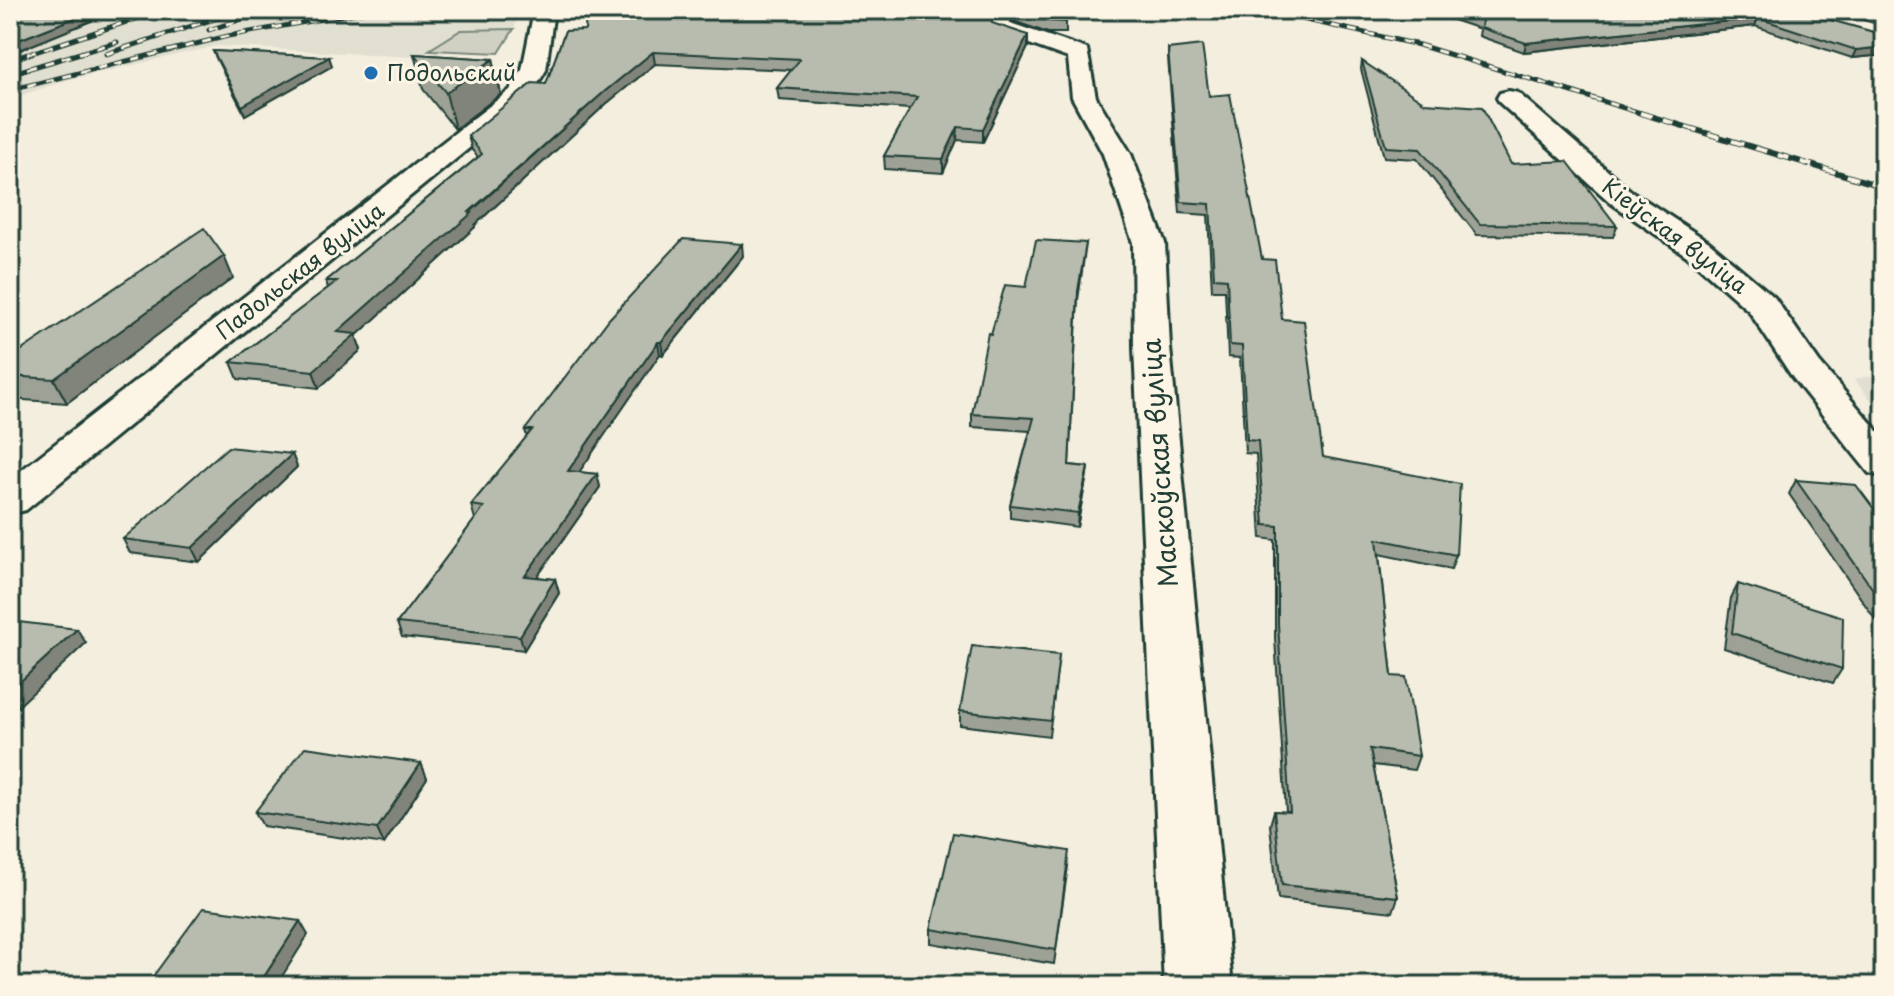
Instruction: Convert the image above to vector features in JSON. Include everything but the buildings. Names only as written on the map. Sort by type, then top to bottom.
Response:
[{"type":"street","name":"Падольская вуліца","points":[[10,501],[519,95],[534,70],[544,10]]},
{"type":"street","name":"Маскоўская вуліца","points":[[999,10],[1000,27],[1079,54],[1084,97],[1117,154],[1149,243],[1152,348],[1198,986]]},
{"type":"street","name":"Кіеўская вуліца","points":[[1509,98],[1621,197],[1698,249],[1762,304],[1806,370],[1884,464]]},
{"type":"shaded area","points":[[10,10],[520,10],[514,29],[461,30],[417,57],[216,46],[67,80],[10,99]]},
{"type":"shaded area","points":[[514,29],[499,53],[429,50],[461,30]]},
{"type":"shaded area","points":[[1884,374],[1884,416],[1854,379]]},
{"type":"railway","points":[[10,60],[163,10]]},
{"type":"railway","points":[[209,30],[269,10]]},
{"type":"railway","points":[[10,90],[228,36],[372,10]]},
{"type":"railway","points":[[1261,10],[1419,45],[1647,115]]},
{"type":"railway","points":[[106,54],[220,17]]},
{"type":"railway","points":[[10,74],[117,42]]},
{"type":"railway","points":[[1640,113],[1884,187]]},
{"type":"place","name":"Подольский","points":[[371,73]]}]
